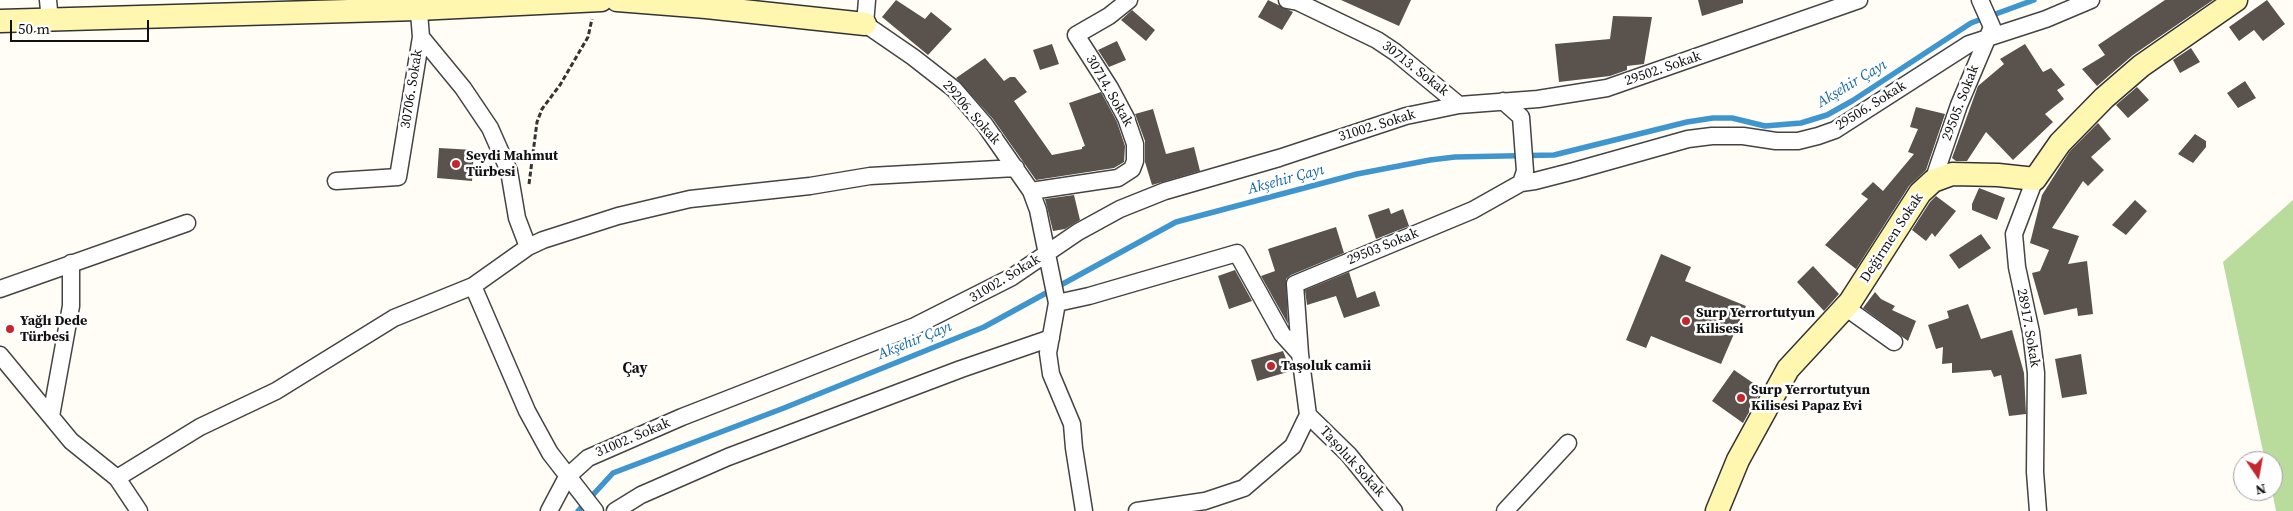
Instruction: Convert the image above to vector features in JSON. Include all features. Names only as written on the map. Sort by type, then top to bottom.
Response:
[{"type":"street","points":[[0,21],[49,11],[601,0]]},
{"type":"street","points":[[617,0],[650,1],[865,24],[867,0]]},
{"type":"street","name":"30714. Sokak","points":[[1031,191],[1118,178],[1132,168],[1135,161],[1134,144],[1126,118],[1110,88],[1076,35],[1109,16],[1130,0]]},
{"type":"street","name":"29502. Sokak","points":[[1460,105],[1547,98],[1607,88],[1859,0]]},
{"type":"street","points":[[1980,0],[1990,32]]},
{"type":"street","name":"29506. Sokak","points":[[1523,177],[1543,179],[1688,139],[1712,136],[1742,136],[1776,142],[1798,141],[1818,136],[1836,130],[1990,32],[2046,19],[2091,0]]},
{"type":"street","points":[[2035,179],[2060,143],[2104,98],[2141,66],[2236,0]]},
{"type":"street","name":"30713. Sokak","points":[[1294,1],[1377,40],[1395,52],[1460,105]]},
{"type":"street","name":"30706. Sokak","points":[[336,181],[398,177],[421,37],[418,5]]},
{"type":"street","name":"29206. Sokak","points":[[865,24],[954,89],[985,125],[1016,168],[1031,191],[1038,210],[1057,303]]},
{"type":"street","name":"29505. Sokak","points":[[1933,180],[1959,105],[1990,32]]},
{"type":"street","points":[[421,37],[463,88],[490,128],[509,171],[517,218],[528,247]]},
{"type":"street","points":[[1502,101],[1521,117],[1523,177]]},
{"type":"street","name":"31002. Sokak","points":[[549,511],[567,477],[588,458],[729,398],[915,326],[1012,277],[1078,232],[1120,209],[1165,191],[1279,158],[1406,116],[1460,105]]},
{"type":"street","points":[[117,478],[200,427],[276,390],[394,318],[473,286],[528,247],[542,240],[618,216],[690,199],[810,186],[870,176],[1016,168]]},
{"type":"street","name":"Değirmen Sokak","points":[[1717,511],[1738,460],[1788,369],[1846,307],[1862,285],[1920,192],[1933,180],[1952,174],[1998,174],[2035,179]]},
{"type":"street","name":"29503 Sokak","points":[[1300,354],[1295,284],[1473,210],[1523,177]]},
{"type":"street","name":"28917. Sokak","points":[[2035,179],[2014,234],[2017,267],[2031,332],[2036,373],[2035,472],[2038,511]]},
{"type":"street","points":[[0,289],[187,223]]},
{"type":"street","points":[[1084,511],[1072,424],[1051,374],[1048,353],[1057,303],[1089,296],[1237,253],[1282,334],[1300,354],[1308,415],[1293,446],[1244,488],[1205,502],[1137,511]]},
{"type":"street","points":[[51,416],[69,323],[72,264]]},
{"type":"street","points":[[473,286],[527,411],[550,453],[595,511]]},
{"type":"street","points":[[1846,307],[1894,342]]},
{"type":"street","points":[[615,511],[641,495],[728,456],[961,369],[1051,338]]},
{"type":"street","points":[[1,357],[71,441],[117,478],[138,511]]},
{"type":"street","name":"Taşoluk Sokak","points":[[1308,415],[1349,455],[1394,511]]},
{"type":"street","points":[[1505,511],[1568,443]]},
{"type":"path","points":[[517,218],[530,182],[537,122],[542,109],[560,85],[588,37],[596,0]]},
{"type":"green space","points":[[2293,200],[2293,511],[2276,511],[2274,501],[2283,501],[2283,451],[2263,451],[2223,262]]},
{"type":"building","points":[[896,0],[925,19],[931,12],[952,29],[928,55],[882,17]]},
{"type":"building","points":[[1268,0],[1293,12],[1282,30],[1258,17]]},
{"type":"building","points":[[1341,0],[1411,0],[1399,26]]},
{"type":"building","points":[[1698,0],[1743,0],[1743,3],[1702,16]]},
{"type":"building","points":[[2165,0],[2213,0],[2133,55],[2097,86],[2082,69],[2105,55],[2098,45]]},
{"type":"building","points":[[2267,0],[2285,24],[2263,41],[2254,30],[2239,41],[2229,27]]},
{"type":"building","points":[[1132,10],[1155,30],[1146,41],[1121,20]]},
{"type":"building","points":[[1613,16],[1652,17],[1644,64],[1627,66],[1627,70],[1610,76],[1559,82],[1555,44],[1610,39]]},
{"type":"building","points":[[1117,41],[1126,60],[1109,67],[1098,50]]},
{"type":"building","points":[[1052,44],[1059,64],[1040,70],[1033,50]]},
{"type":"building","points":[[2025,44],[2043,72],[2051,68],[2065,85],[2057,90],[2064,99],[2045,114],[2053,122],[2013,160],[1986,132],[1967,161],[1956,161],[1952,158],[1978,86],[2004,64],[2000,59]]},
{"type":"building","points":[[2191,48],[2200,62],[2180,73],[2173,60]]},
{"type":"building","points":[[985,58],[1004,81],[1010,77],[1015,77],[1027,92],[1014,101],[1052,155],[1082,149],[1085,146],[1069,103],[1101,92],[1117,122],[1125,146],[1124,162],[1114,168],[1036,180],[993,119],[956,78]]},
{"type":"building","points":[[2245,81],[2256,98],[2238,108],[2227,93]]},
{"type":"building","points":[[2137,87],[2149,100],[2128,118],[2116,105]]},
{"type":"building","points":[[1916,107],[1945,114],[1926,170],[1909,186],[1856,269],[1825,245],[1868,199],[1861,194],[1873,182],[1883,191],[1914,154],[1908,152],[1918,129],[1910,127]]},
{"type":"building","points":[[1153,109],[1166,154],[1194,147],[1200,171],[1152,185],[1145,162],[1145,141],[1135,114]]},
{"type":"building","points":[[2098,123],[2111,139],[2091,157],[2104,170],[2088,186],[2083,181],[2052,228],[2079,236],[2068,264],[2087,261],[2093,314],[2078,316],[2077,308],[2044,315],[2032,273],[2040,271],[2049,250],[2030,243],[2042,195],[2070,151]]},
{"type":"building","points":[[2195,134],[2206,141],[2206,147],[2193,163],[2178,154]]},
{"type":"building","name":"Seydi Mahmut Türbesi","points":[[439,148],[474,150],[472,181],[437,178]]},
{"type":"building","points":[[1979,188],[2005,198],[1997,220],[1972,210],[1972,204]]},
{"type":"building","points":[[1074,195],[1080,220],[1065,229],[1053,231],[1045,199]]},
{"type":"building","points":[[1936,196],[1956,211],[1935,237],[1932,233],[1926,241],[1912,230]]},
{"type":"building","points":[[2135,200],[2147,211],[2126,235],[2112,225]]},
{"type":"building","points":[[1389,208],[1391,214],[1403,209],[1409,226],[1376,239],[1368,215]]},
{"type":"building","points":[[1336,227],[1344,253],[1291,275],[1286,279],[1288,324],[1261,276],[1275,271],[1268,249]]},
{"type":"building","points":[[1981,234],[1991,248],[1959,269],[1949,255]]},
{"type":"building","name":"Surp Yerrortutyun Kilisesi","points":[[1661,254],[1691,267],[1685,281],[1746,306],[1721,364],[1651,336],[1646,348],[1626,340]]},
{"type":"building","points":[[1813,266],[1839,294],[1824,311],[1797,282]]},
{"type":"building","points":[[1235,270],[1252,301],[1229,309],[1218,276]]},
{"type":"building","points":[[1349,272],[1357,298],[1375,291],[1380,306],[1344,318],[1336,296],[1307,305],[1305,290]]},
{"type":"building","points":[[1875,292],[1881,299],[1895,306],[1892,310],[1916,321],[1908,341],[1863,308]]},
{"type":"building","points":[[1968,304],[1981,339],[2012,330],[2024,373],[2026,414],[2009,416],[2001,375],[1994,377],[1991,370],[1952,373],[1952,363],[1942,364],[1943,347],[1936,349],[1928,325],[1949,318],[1947,311]]},
{"type":"building","name":"Taşoluk camii","points":[[1283,351],[1291,371],[1257,381],[1251,360]]},
{"type":"building","points":[[2081,354],[2087,394],[2062,398],[2055,359]]},
{"type":"building","name":"Surp Yerrortutyun Kilisesi Papaz Evi","points":[[1734,370],[1762,389],[1743,423],[1712,401]]},
{"type":"waterway","name":"Akşehir Çayı","points":[[578,511],[613,473],[784,408],[984,327],[1176,222],[1357,174],[1430,160],[1455,157],[1554,155],[1687,122],[1713,118],[1732,118],[1765,126],[1801,123],[1827,115],[1852,101],[1971,23],[2034,0]]},
{"type":"place","name":"Seydi Mahmut Türbesi","points":[[456,164]]},
{"type":"place","name":"Surp Yerrortutyun Kilisesi","points":[[1686,321]]},
{"type":"place","name":"Yağlı Dede Türbesi","points":[[10,329]]},
{"type":"place","name":"Taşoluk camii","points":[[1271,366]]},
{"type":"place","name":"Surp Yerrortutyun Kilisesi Papaz Evi","points":[[1741,398]]},
{"type":"district","name":"Çay","points":[[635,369]]}]
